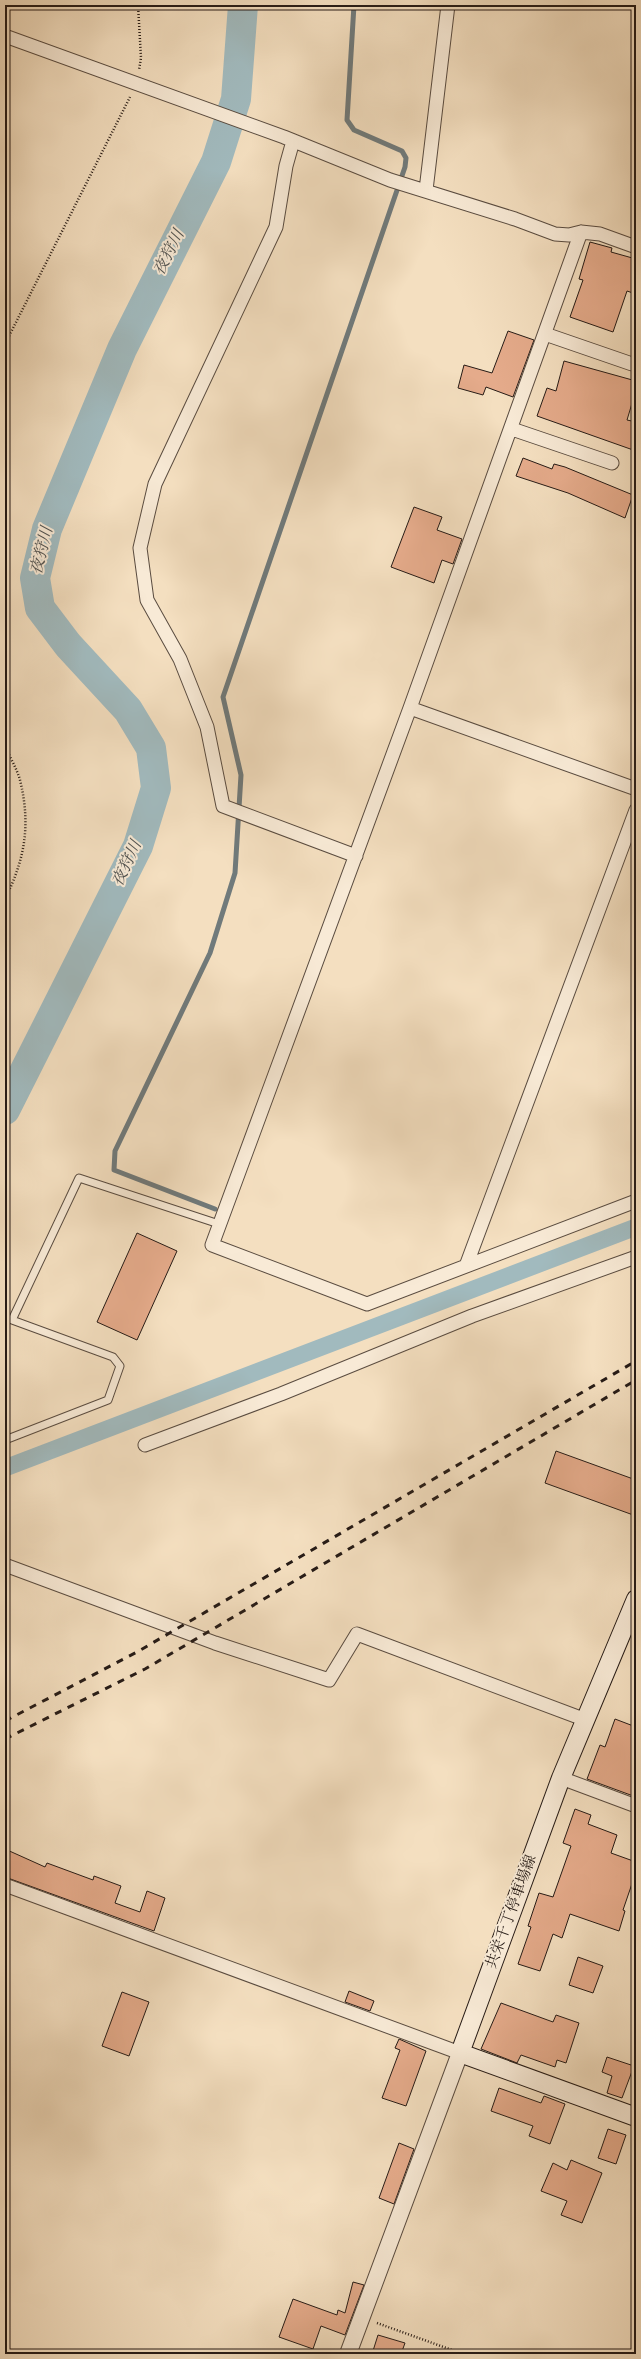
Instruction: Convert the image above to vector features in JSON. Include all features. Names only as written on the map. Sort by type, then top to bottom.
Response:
[{"type":"main road","name":"共栄千丁停車場線","points":[[460,2053],[561,1778],[636,1599]]},
{"type":"main road","points":[[460,2053],[636,2117]]},
{"type":"street","points":[[426,190],[448,5]]},
{"type":"street","points":[[5,36],[288,139],[390,180],[426,190],[555,234],[569,235],[581,232],[600,234],[636,247]]},
{"type":"street","points":[[288,139],[286,166],[276,227],[155,484],[140,548],[147,600],[180,659],[207,727],[223,806],[356,856]]},
{"type":"street","points":[[581,232],[512,429],[212,1245],[367,1304],[636,1201]]},
{"type":"street","points":[[545,334],[632,364]]},
{"type":"street","points":[[512,429],[612,462]]},
{"type":"street","points":[[410,708],[636,789]]},
{"type":"street","points":[[466,1266],[636,810]]},
{"type":"street","points":[[146,1445],[281,1394],[472,1316],[636,1257]]},
{"type":"street","points":[[5,1564],[215,1643],[329,1680],[357,1634],[586,1720]]},
{"type":"street","points":[[561,1778],[636,1806]]},
{"type":"street","points":[[5,1885],[460,2053],[348,2354]]},
{"type":"lane","points":[[5,1440],[108,1400],[120,1366],[113,1357],[12,1320],[79,1178],[220,1224]]},
{"type":"path","points":[[5,344],[140,84],[141,58],[138,5]]},
{"type":"path","points":[[5,747],[19,780],[24,809],[25,843],[14,881],[5,899]]},
{"type":"path","points":[[362,2318],[463,2354]]},
{"type":"building","points":[[590,242],[612,248],[611,252],[636,259],[636,294],[627,291],[613,332],[570,317],[583,280],[579,279]]},
{"type":"building","points":[[508,331],[534,340],[513,397],[486,387],[483,395],[458,388],[464,365],[492,373]]},
{"type":"building","points":[[564,361],[636,381],[636,390],[627,420],[636,422],[636,451],[537,416],[547,388],[556,391]]},
{"type":"building","points":[[523,458],[552,469],[554,464],[565,467],[633,495],[625,518],[568,493],[516,476]]},
{"type":"building","points":[[414,507],[442,517],[437,530],[462,539],[453,564],[442,560],[434,583],[391,567]]},
{"type":"building","points":[[137,1233],[177,1251],[137,1340],[97,1322]]},
{"type":"building","points":[[556,1451],[636,1480],[636,1516],[545,1483]]},
{"type":"building","points":[[615,1719],[636,1727],[636,1797],[587,1779],[600,1745],[605,1747]]},
{"type":"building","points":[[575,1809],[591,1815],[588,1824],[617,1835],[611,1853],[636,1862],[636,1872],[623,1910],[625,1911],[619,1931],[570,1914],[562,1938],[553,1934],[540,1971],[518,1964],[531,1927],[528,1926],[539,1893],[553,1897],[571,1846],[563,1843]]},
{"type":"building","points":[[5,1849],[45,1867],[47,1863],[93,1880],[94,1876],[121,1886],[115,1903],[140,1912],[147,1891],[165,1898],[154,1931],[5,1877]]},
{"type":"building","points":[[578,1957],[603,1966],[593,1993],[569,1985]]},
{"type":"building","points":[[349,1991],[374,2001],[370,2011],[345,2002]]},
{"type":"building","points":[[122,1992],[149,2002],[129,2056],[102,2046]]},
{"type":"building","points":[[501,2003],[553,2022],[556,2015],[579,2023],[566,2063],[557,2060],[555,2067],[521,2055],[517,2063],[481,2049]]},
{"type":"building","points":[[399,2039],[426,2051],[406,2106],[382,2098],[400,2050],[395,2048]]},
{"type":"building","points":[[607,2057],[634,2066],[622,2098],[607,2093],[612,2076],[602,2072]]},
{"type":"building","points":[[499,2088],[541,2103],[544,2096],[565,2104],[550,2144],[529,2136],[533,2126],[491,2111]]},
{"type":"building","points":[[608,2129],[626,2135],[616,2164],[598,2158]]},
{"type":"building","points":[[399,2143],[414,2149],[394,2204],[379,2198]]},
{"type":"building","points":[[571,2160],[602,2173],[582,2223],[561,2215],[567,2201],[541,2191],[553,2163],[567,2170]]},
{"type":"building","points":[[353,2282],[364,2285],[345,2335],[321,2326],[313,2349],[279,2337],[293,2299],[337,2315],[338,2310],[345,2313]]},
{"type":"building","points":[[378,2335],[405,2343],[401,2354],[372,2354]]},
{"type":"waterway","name":"夜狩川","points":[[5,1110],[138,846],[156,788],[151,748],[128,710],[68,645],[40,608],[35,578],[47,529],[122,349],[216,162],[236,99],[243,5]]},
{"type":"waterway","points":[[215,1209],[114,1170],[115,1151],[210,953],[235,873],[241,775],[223,697],[405,167],[406,158],[402,151],[354,130],[347,120],[354,5]]},
{"type":"waterway","points":[[5,1468],[636,1227]]},
{"type":"railway","points":[[5,1721],[137,1652],[636,1361]]},
{"type":"railway","points":[[5,1739],[145,1669],[636,1380]]}]
